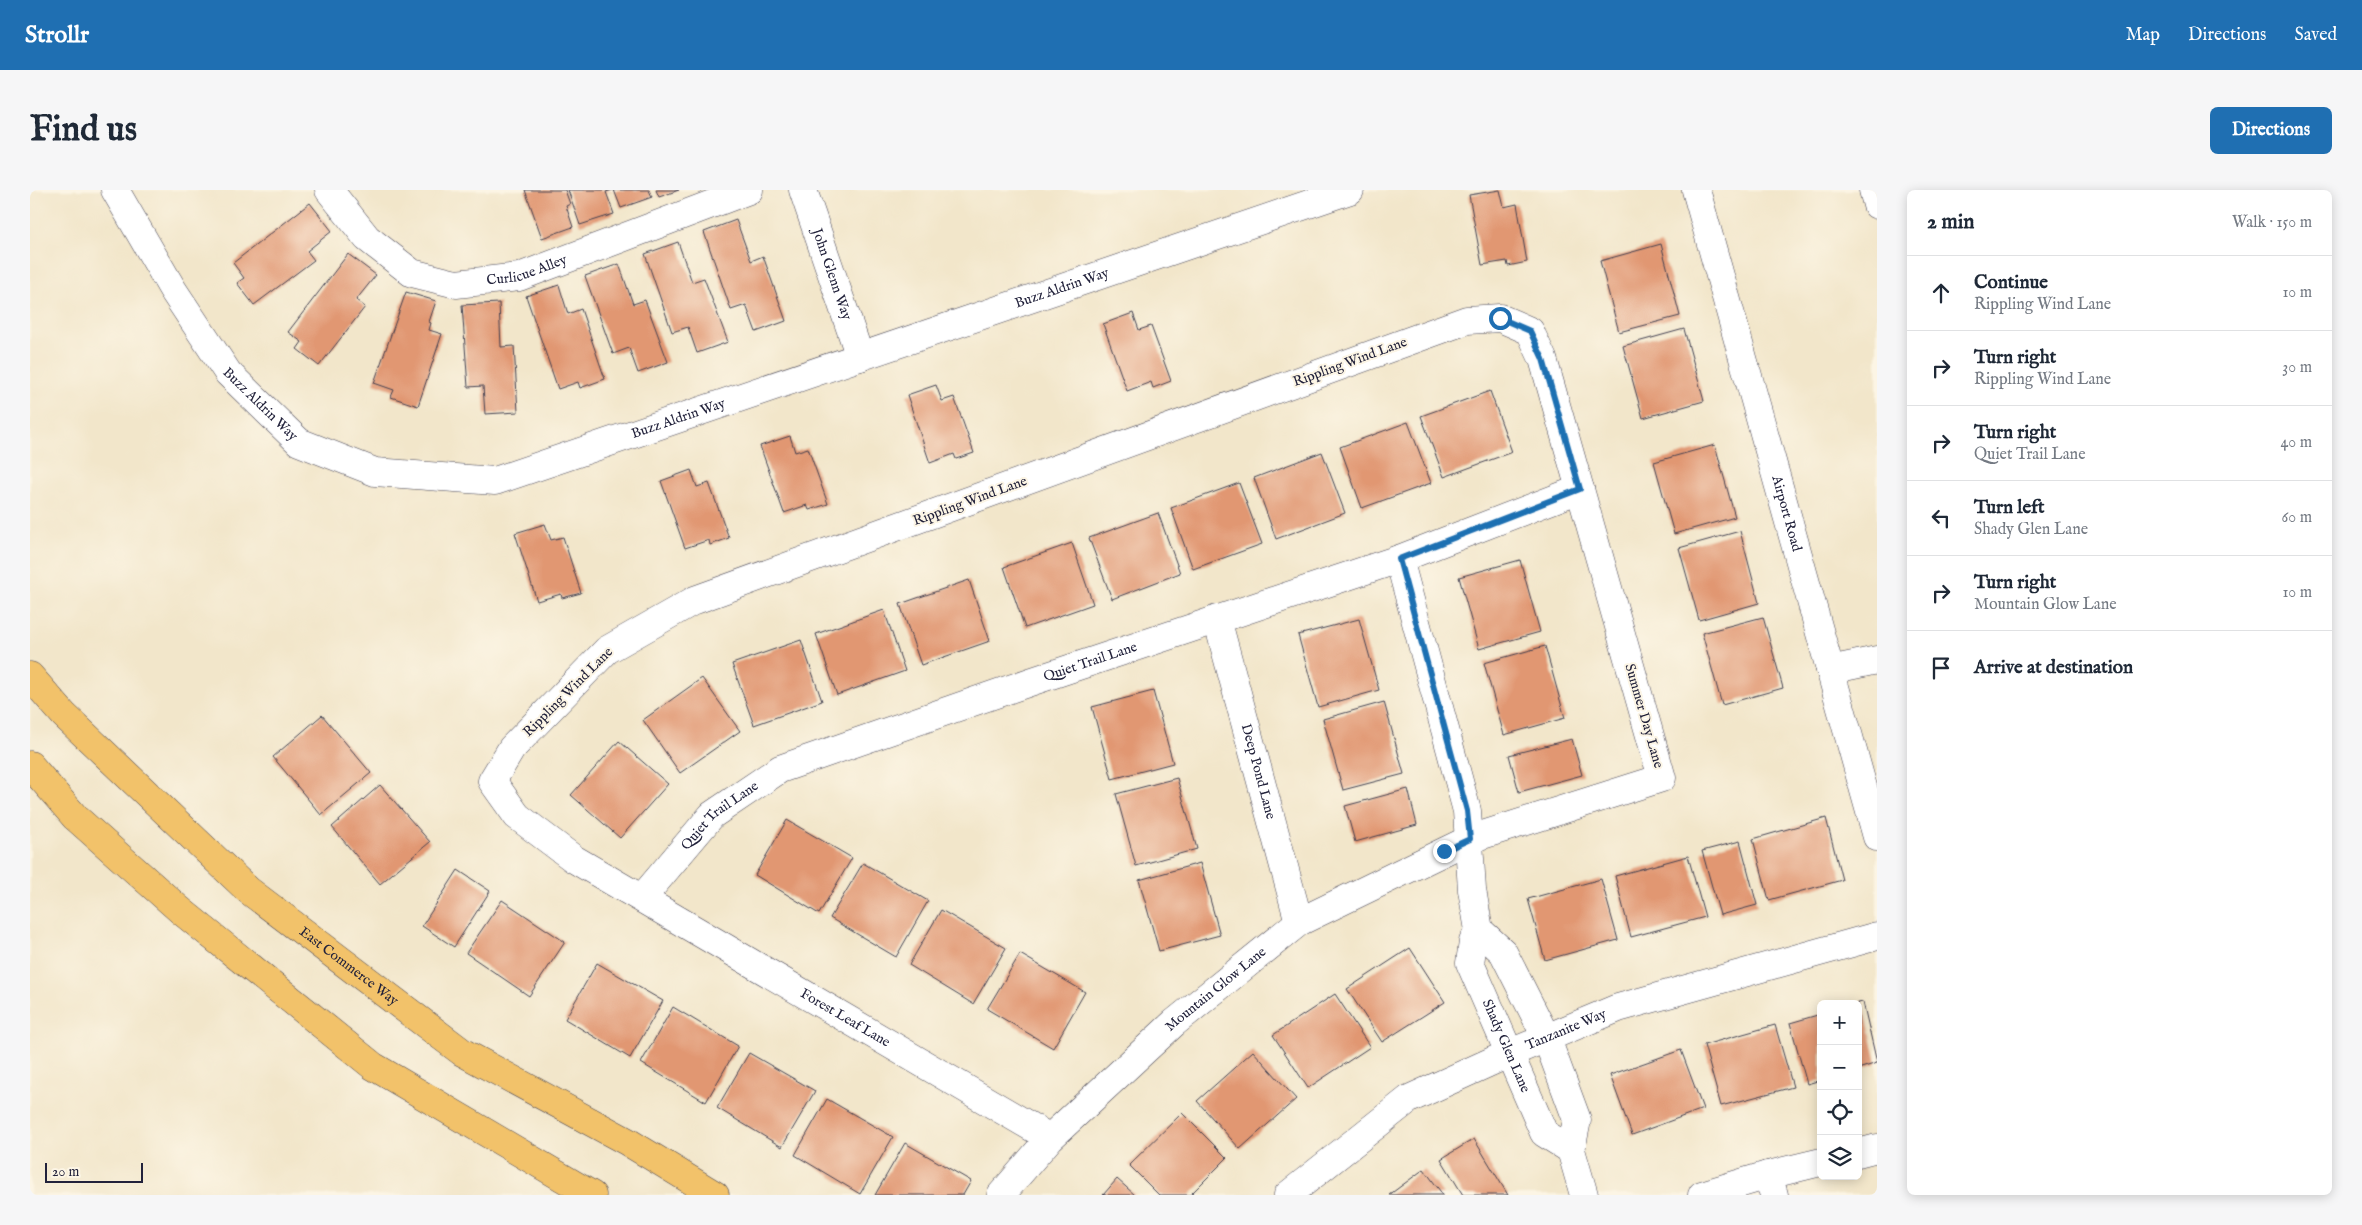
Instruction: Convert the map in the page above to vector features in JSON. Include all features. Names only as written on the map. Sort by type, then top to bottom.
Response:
[{"type":"main road","name":"East Commerce Way","points":[[30,676],[64,715],[248,890],[462,1052],[628,1142],[715,1195]]},
{"type":"main road","points":[[30,765],[75,817],[173,904],[373,1066],[592,1195]]},
{"type":"street","name":"Curlicue Alley","points":[[329,190],[367,238],[412,273],[456,284],[519,277],[749,190]]},
{"type":"street","name":"John Glenn Way","points":[[803,190],[860,357]]},
{"type":"street","name":"Buzz Aldrin Way","points":[[121,192],[173,290],[228,373],[299,442],[375,472],[495,482],[1350,190]]},
{"type":"street","name":"Airport Road","points":[[1696,190],[1877,837]]},
{"type":"street","points":[[1873,190],[1877,205]]},
{"type":"street","name":"Rippling Wind Lane","points":[[642,898],[574,859],[517,816],[492,781],[512,748],[607,650],[695,600],[1467,320],[1500,318],[1530,331],[1543,359],[1580,489]]},
{"type":"street","name":"Quiet Trail Lane","points":[[642,898],[712,815],[780,770],[1217,619],[1399,559],[1580,489]]},
{"type":"street","name":"Summer Day Lane","points":[[1470,839],[1662,778],[1580,489]]},
{"type":"street","name":"Shady Glen Lane","points":[[1399,559],[1467,811],[1472,890],[1479,930],[1473,942],[1470,963],[1544,1133],[1571,1150]]},
{"type":"street","name":"Deep Pond Lane","points":[[1217,619],[1298,922]]},
{"type":"street","points":[[1830,670],[1877,660]]},
{"type":"street","name":"Mountain Glow Lane","points":[[1001,1195],[1050,1138],[1174,1023],[1298,922],[1470,839]]},
{"type":"street","name":"Forest Leaf Lane","points":[[642,898],[1050,1138]]},
{"type":"street","points":[[1479,930],[1503,952],[1547,1039],[1578,1120],[1571,1150],[1584,1195]]},
{"type":"street","name":"Tanzanite Way","points":[[1288,1195],[1409,1099],[1508,1054],[1618,1008],[1877,936]]},
{"type":"street","points":[[1862,1152],[1877,1148]]},
{"type":"street","points":[[1702,1195],[1771,1185],[1817,1164]]},
{"type":"building","points":[[525,190],[565,190],[570,204],[566,206],[573,227],[542,238]]},
{"type":"building","points":[[568,190],[613,190],[606,192],[614,214],[580,225]]},
{"type":"building","points":[[614,190],[649,190],[652,197],[621,208]]},
{"type":"building","points":[[656,190],[679,190],[659,197]]},
{"type":"building","points":[[1500,190],[1504,207],[1517,204],[1527,262],[1508,266],[1507,261],[1482,265],[1469,195]]},
{"type":"building","points":[[310,203],[332,231],[307,251],[314,260],[254,305],[237,283],[244,278],[233,263]]},
{"type":"building","points":[[736,220],[751,261],[763,256],[786,321],[756,332],[746,305],[731,310],[704,232]]},
{"type":"building","points":[[678,242],[692,282],[704,278],[728,342],[697,353],[688,327],[672,332],[645,254]]},
{"type":"building","points":[[1661,244],[1680,316],[1619,332],[1600,261]]},
{"type":"building","points":[[348,254],[376,275],[356,300],[365,307],[319,366],[297,349],[302,342],[288,332]]},
{"type":"building","points":[[619,264],[633,304],[645,300],[668,362],[638,373],[629,348],[613,354],[585,276]]},
{"type":"building","points":[[559,285],[568,314],[581,309],[605,379],[580,388],[578,382],[558,389],[526,296]]},
{"type":"building","points":[[406,292],[436,301],[429,322],[431,323],[429,330],[442,334],[418,406],[391,397],[394,390],[374,383]]},
{"type":"building","points":[[499,303],[501,347],[514,346],[518,412],[485,414],[483,386],[468,387],[462,305]]},
{"type":"building","points":[[1133,313],[1139,330],[1151,326],[1171,381],[1153,388],[1151,382],[1127,391],[1103,324]]},
{"type":"building","points":[[1684,329],[1704,401],[1643,418],[1623,346]]},
{"type":"building","points":[[936,385],[942,401],[954,397],[974,453],[956,459],[954,454],[930,463],[907,395]]},
{"type":"building","points":[[1490,391],[1512,452],[1444,477],[1421,416]]},
{"type":"building","points":[[1408,422],[1431,483],[1362,508],[1340,447]]},
{"type":"building","points":[[790,436],[795,452],[808,448],[828,504],[809,510],[807,505],[784,513],[760,446]]},
{"type":"building","points":[[1715,445],[1735,517],[1674,534],[1654,462]]},
{"type":"building","points":[[1322,452],[1345,513],[1276,539],[1254,478]]},
{"type":"building","points":[[691,470],[697,487],[709,483],[729,538],[710,545],[709,540],[685,548],[661,481]]},
{"type":"building","points":[[1239,483],[1262,544],[1193,569],[1171,508]]},
{"type":"building","points":[[1158,513],[1180,573],[1112,599],[1089,538]]},
{"type":"building","points":[[545,524],[551,540],[563,537],[581,593],[562,598],[561,594],[537,601],[515,533]]},
{"type":"building","points":[[1740,531],[1759,603],[1699,620],[1679,548]]},
{"type":"building","points":[[1072,543],[1093,604],[1025,628],[1004,567]]},
{"type":"building","points":[[1520,560],[1540,632],[1479,649],[1459,577]]},
{"type":"building","points":[[969,580],[990,641],[921,665],[900,604]]},
{"type":"building","points":[[884,610],[905,671],[837,695],[816,634]]},
{"type":"building","points":[[1763,617],[1783,688],[1722,705],[1702,633]]},
{"type":"building","points":[[1359,619],[1379,690],[1318,707],[1298,635]]},
{"type":"building","points":[[801,640],[822,701],[754,725],[732,664]]},
{"type":"building","points":[[1545,646],[1565,718],[1504,735],[1484,663]]},
{"type":"building","points":[[702,678],[740,731],[680,773],[643,720]]},
{"type":"building","points":[[1153,691],[1173,763],[1112,779],[1092,707]]},
{"type":"building","points":[[1384,702],[1404,774],[1343,790],[1323,719]]},
{"type":"building","points":[[322,715],[371,773],[321,815],[273,757]]},
{"type":"building","points":[[1572,739],[1582,775],[1519,792],[1509,755]]},
{"type":"building","points":[[619,741],[668,784],[620,838],[571,795]]},
{"type":"building","points":[[1177,778],[1197,849],[1136,866],[1116,794]]},
{"type":"building","points":[[380,785],[430,842],[380,884],[332,827]]},
{"type":"building","points":[[1408,789],[1417,825],[1355,842],[1345,806]]},
{"type":"building","points":[[1826,818],[1842,880],[1769,900],[1753,839]]},
{"type":"building","points":[[787,820],[852,858],[819,914],[755,875]]},
{"type":"building","points":[[1740,841],[1757,905],[1720,915],[1702,851]]},
{"type":"building","points":[[1688,856],[1705,917],[1631,937],[1615,876]]},
{"type":"building","points":[[863,863],[928,901],[896,957],[830,918]]},
{"type":"building","points":[[1200,863],[1220,935],[1159,951],[1139,880]]},
{"type":"building","points":[[458,870],[490,891],[454,947],[422,926]]},
{"type":"building","points":[[1601,879],[1618,940],[1545,960],[1528,899]]},
{"type":"building","points":[[502,900],[565,942],[529,996],[466,953]]},
{"type":"building","points":[[941,910],[1006,948],[973,1004],[909,965]]},
{"type":"building","points":[[1410,948],[1445,1002],[1382,1042],[1347,989]]},
{"type":"building","points":[[1020,954],[1085,992],[1053,1048],[987,1009]]},
{"type":"building","points":[[597,963],[663,1001],[630,1058],[565,1019]]},
{"type":"building","points":[[1335,994],[1370,1047],[1308,1088],[1273,1035]]},
{"type":"building","points":[[1862,1002],[1877,1063],[1862,1068],[1862,1045]]},
{"type":"building","points":[[673,1007],[738,1046],[706,1102],[641,1063]]},
{"type":"building","points":[[1817,1015],[1817,1081],[1807,1084],[1790,1023]]},
{"type":"building","points":[[1775,1025],[1793,1087],[1721,1106],[1704,1045]]},
{"type":"building","points":[[1681,1050],[1703,1109],[1632,1135],[1610,1075]]},
{"type":"building","points":[[1253,1051],[1296,1099],[1240,1149],[1197,1101]]},
{"type":"building","points":[[749,1053],[815,1091],[782,1147],[717,1108]]},
{"type":"building","points":[[827,1099],[893,1137],[860,1194],[795,1155]]},
{"type":"building","points":[[1182,1113],[1227,1158],[1190,1195],[1159,1195],[1129,1165]]},
{"type":"building","points":[[1474,1139],[1508,1195],[1463,1195],[1441,1159]]},
{"type":"building","points":[[905,1143],[971,1181],[963,1195],[875,1195]]},
{"type":"building","points":[[1424,1169],[1443,1195],[1389,1195]]},
{"type":"building","points":[[1117,1179],[1135,1195],[1103,1195]]},
{"type":"route","points":[[1444,851],[1470,839],[1467,811],[1399,559],[1580,489],[1543,359],[1530,331],[1500,318]]}]
